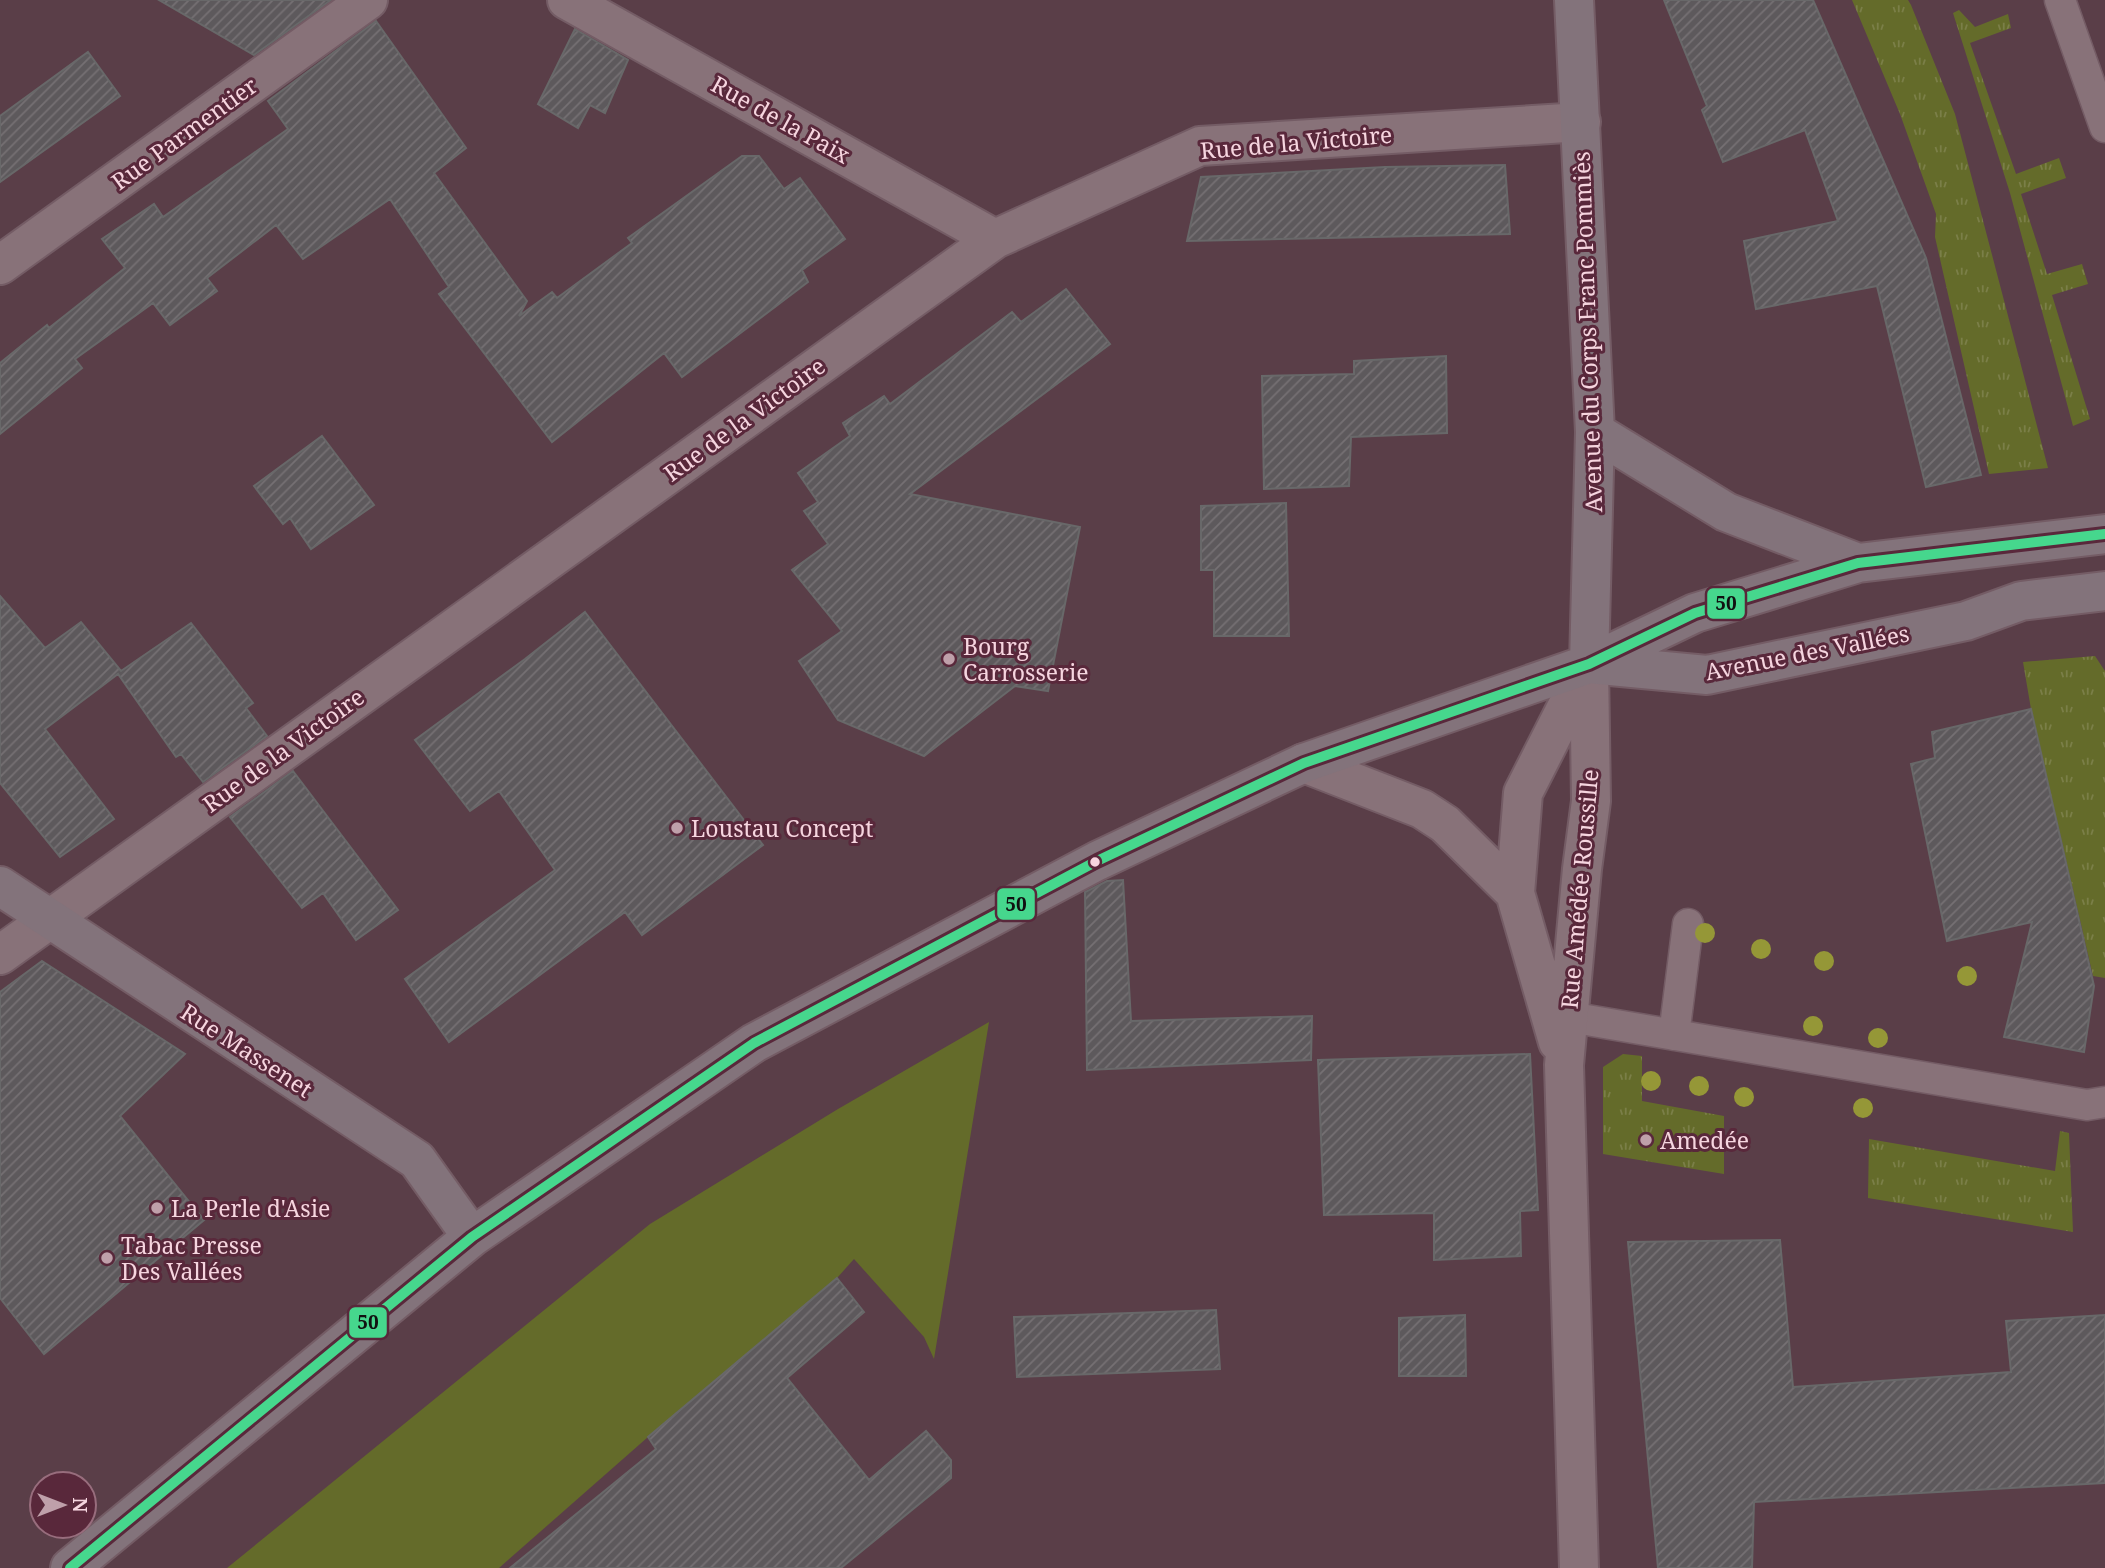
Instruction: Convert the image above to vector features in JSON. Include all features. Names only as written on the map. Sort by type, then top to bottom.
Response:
[{"type":"street","name":"Rue Parmentier","points":[[0,265],[368,0]]},
{"type":"street","name":"Rue de la Paix","points":[[567,0],[995,239]]},
{"type":"street","name":"Avenue du Corps Franc Pommiès","points":[[1574,0],[1595,432],[1589,664]]},
{"type":"street","name":"Rue de la Victoire","points":[[0,955],[995,239],[1200,146],[1581,122]]},
{"type":"street","points":[[1595,432],[1726,512],[1857,564]]},
{"type":"street","name":"Avenue des Vallées","points":[[70,1568],[472,1237],[754,1043],[1097,861],[1304,763],[1589,664],[1695,614],[1857,564],[2105,534]]},
{"type":"street","name":"Avenue des Vallées","points":[[1589,664],[1707,675],[1966,621],[2021,601],[2105,592]]},
{"type":"street","name":"Rue Amédée Roussille","points":[[1564,1065],[1516,892],[1523,793],[1589,664]]},
{"type":"street","name":"Rue Amédée Roussille","points":[[1579,1568],[1564,1065],[1591,801],[1589,664]]},
{"type":"street","points":[[1304,763],[1422,809],[1445,824],[1516,892]]},
{"type":"street","name":"Rue Massenet","points":[[0,886],[417,1160],[472,1237]]},
{"type":"lane","points":[[2060,0],[2105,127]]},
{"type":"lane","points":[[1674,1035],[1688,925]]},
{"type":"lane","points":[[1569,1017],[2087,1105],[2105,1102]]},
{"type":"green space","points":[[1852,0],[1908,0],[1911,5],[1955,114],[2048,468],[1989,474],[1935,237],[1936,214],[1900,114]]},
{"type":"green space","points":[[1959,10],[1975,27],[2008,14],[2011,28],[1970,43],[2016,174],[2059,158],[2066,178],[2021,194],[2047,274],[2082,264],[2088,284],[2052,295],[2090,419],[2073,426],[2010,193],[1953,13]]},
{"type":"green space","points":[[2095,656],[2105,671],[2105,978],[2093,976],[2031,709],[2023,662]]},
{"type":"green space","points":[[989,1022],[934,1359],[924,1337],[854,1259],[837,1278],[648,1437],[499,1568],[227,1568],[650,1224],[838,1109]]},
{"type":"green space","points":[[1623,1054],[1642,1056],[1642,1101],[1724,1116],[1724,1174],[1603,1154],[1603,1067]]},
{"type":"green space","points":[[2060,1131],[2069,1133],[2073,1232],[1868,1198],[1869,1139],[2055,1171]]},
{"type":"building","points":[[159,0],[331,0],[254,55]]},
{"type":"building","points":[[1664,0],[1813,0],[1926,258],[1981,475],[1926,487],[1877,286],[1756,309],[1744,241],[1838,221],[1805,130],[1723,162],[1702,110],[1707,106]]},
{"type":"building","points":[[376,21],[466,148],[434,173],[527,301],[519,316],[552,292],[557,298],[632,243],[628,238],[742,156],[759,156],[784,189],[800,178],[845,239],[802,270],[808,282],[682,377],[664,353],[552,442],[439,294],[449,287],[390,199],[303,259],[276,225],[207,278],[217,291],[170,325],[153,303],[75,359],[82,368],[0,434],[0,363],[125,268],[102,239],[154,204],[163,217],[288,129],[268,101]]},
{"type":"building","points":[[575,29],[628,60],[605,113],[590,105],[578,128],[538,104]]},
{"type":"building","points":[[88,52],[120,96],[0,182],[0,116]]},
{"type":"building","points":[[1505,165],[1510,234],[1187,241],[1201,177],[1385,167]]},
{"type":"building","points":[[1066,289],[1110,344],[910,494],[1080,527],[1048,691],[1015,686],[924,756],[838,720],[799,661],[842,631],[792,570],[828,544],[804,511],[818,502],[798,473],[850,436],[843,423],[884,396],[890,404],[1012,312],[1021,322]]},
{"type":"building","points":[[1446,356],[1447,433],[1351,437],[1349,486],[1264,489],[1262,376],[1354,374],[1354,361]]},
{"type":"building","points":[[322,436],[374,505],[311,549],[290,518],[283,524],[254,486]]},
{"type":"building","points":[[1286,503],[1289,636],[1214,636],[1214,570],[1201,570],[1201,506]]},
{"type":"building","points":[[0,596],[45,648],[81,622],[121,671],[191,623],[253,703],[246,708],[267,736],[203,782],[181,754],[176,757],[118,674],[45,729],[114,819],[60,857],[0,783]]},
{"type":"building","points":[[585,612],[763,845],[642,935],[625,912],[449,1042],[405,979],[555,870],[499,791],[470,811],[415,740]]},
{"type":"building","points":[[2031,709],[2094,986],[2084,1052],[2004,1037],[2032,922],[1947,941],[1911,764],[1935,758],[1932,732]]},
{"type":"building","points":[[293,771],[398,910],[356,940],[323,893],[302,908],[230,817]]},
{"type":"building","points":[[1123,880],[1131,1021],[1312,1016],[1311,1060],[1087,1070],[1085,892],[1107,881]]},
{"type":"building","points":[[42,961],[185,1054],[120,1116],[204,1220],[44,1354],[0,1298],[0,992]]},
{"type":"building","points":[[1530,1054],[1538,1210],[1520,1211],[1521,1256],[1434,1260],[1434,1213],[1324,1215],[1318,1060]]},
{"type":"building","points":[[1780,1240],[1793,1387],[2011,1372],[2006,1321],[2105,1315],[2105,1483],[1754,1502],[1752,1568],[1658,1568],[1628,1242]]},
{"type":"building","points":[[837,1278],[864,1312],[787,1378],[869,1480],[926,1431],[951,1460],[951,1478],[841,1568],[510,1568],[656,1449],[648,1437]]},
{"type":"building","points":[[1216,1310],[1220,1369],[1017,1377],[1014,1317]]},
{"type":"building","points":[[1465,1315],[1466,1376],[1399,1376],[1399,1318]]},
{"type":"transit line","name":"50","points":[[70,1568],[472,1237],[754,1043],[1097,861],[1304,763],[1589,664],[1695,613],[1858,563],[2105,534]]},
{"type":"place","name":"Bourg Carrosserie","points":[[949,659]]},
{"type":"place","name":"Loustau Concept","points":[[677,828]]},
{"type":"place","name":"Amedée","points":[[1646,1140]]},
{"type":"place","name":"La Perle d'Asie","points":[[157,1208]]},
{"type":"place","name":"Tabac Presse Des Vallées","points":[[107,1258]]}]
